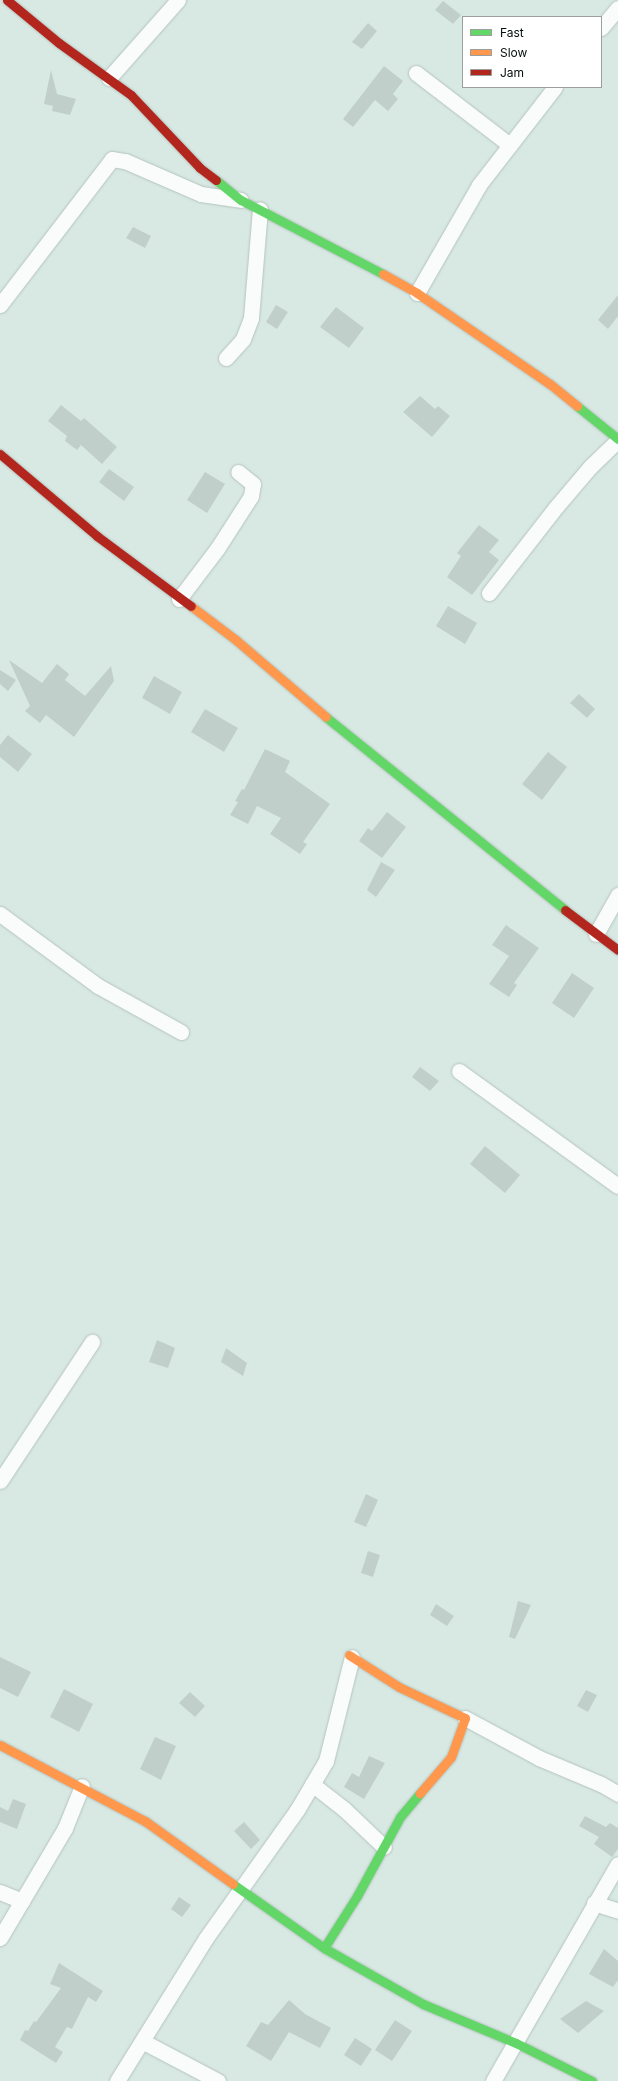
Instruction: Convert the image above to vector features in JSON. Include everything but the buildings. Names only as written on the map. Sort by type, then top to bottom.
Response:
[{"type":"street","points":[[7,0],[58,43],[109,78],[170,134],[200,168],[241,200],[347,253],[417,293],[550,384],[618,440],[590,467],[556,507],[489,593]]},
{"type":"street","points":[[109,78],[178,0]]},
{"type":"street","points":[[602,27],[618,8]]},
{"type":"street","points":[[416,73],[510,145]]},
{"type":"street","points":[[417,293],[480,185],[554,88]]},
{"type":"street","points":[[0,305],[112,159],[125,161],[201,194],[241,200]]},
{"type":"street","points":[[226,358],[243,339],[252,314],[260,209]]},
{"type":"street","points":[[0,454],[97,536],[179,599],[236,640],[321,713],[596,934],[618,950]]},
{"type":"street","points":[[179,599],[217,549],[251,496],[253,484],[238,472]]},
{"type":"street","points":[[596,934],[618,895]]},
{"type":"street","points":[[0,914],[98,986],[181,1032]]},
{"type":"street","points":[[460,1071],[618,1186]]},
{"type":"street","points":[[0,1481],[92,1342]]},
{"type":"street","points":[[117,2081],[240,1888],[280,1835],[326,1761],[332,1742],[350,1656],[398,1687],[466,1718],[539,1758],[601,1784],[618,1794]]},
{"type":"street","points":[[324,1948],[357,1896],[400,1818],[451,1757],[466,1718]]},
{"type":"street","points":[[0,1745],[82,1786],[145,1821],[324,1948],[423,2004],[516,2043],[592,2081]]},
{"type":"street","points":[[312,1784],[344,1809],[384,1847]]},
{"type":"street","points":[[0,1938],[65,1828],[82,1786]]},
{"type":"street","points":[[493,2081],[516,2043],[594,1903],[618,1864]]},
{"type":"street","points":[[0,1892],[22,1902]]},
{"type":"street","points":[[594,1903],[618,1911]]},
{"type":"street","points":[[142,2041],[218,2081]]},
{"type":"traffic: fast","points":[[216,180],[241,200],[383,274]]},
{"type":"traffic: fast","points":[[577,406],[618,439]]},
{"type":"traffic: fast","points":[[326,717],[565,910]]},
{"type":"traffic: fast","points":[[324,1948],[357,1896],[400,1817],[420,1793]]},
{"type":"traffic: fast","points":[[233,1884],[324,1948],[423,2004],[516,2043],[592,2081]]},
{"type":"traffic: slow","points":[[383,274],[417,293],[550,384],[577,406]]},
{"type":"traffic: slow","points":[[191,606],[236,640],[326,717]]},
{"type":"traffic: slow","points":[[349,1655],[399,1687],[465,1718],[451,1757],[420,1793]]},
{"type":"traffic: slow","points":[[0,1745],[145,1821],[233,1884]]},
{"type":"traffic: jam","points":[[7,0],[59,43],[131,95],[200,168],[216,180]]},
{"type":"traffic: jam","points":[[0,454],[97,536],[191,606]]},
{"type":"traffic: jam","points":[[565,910],[618,950]]}]
